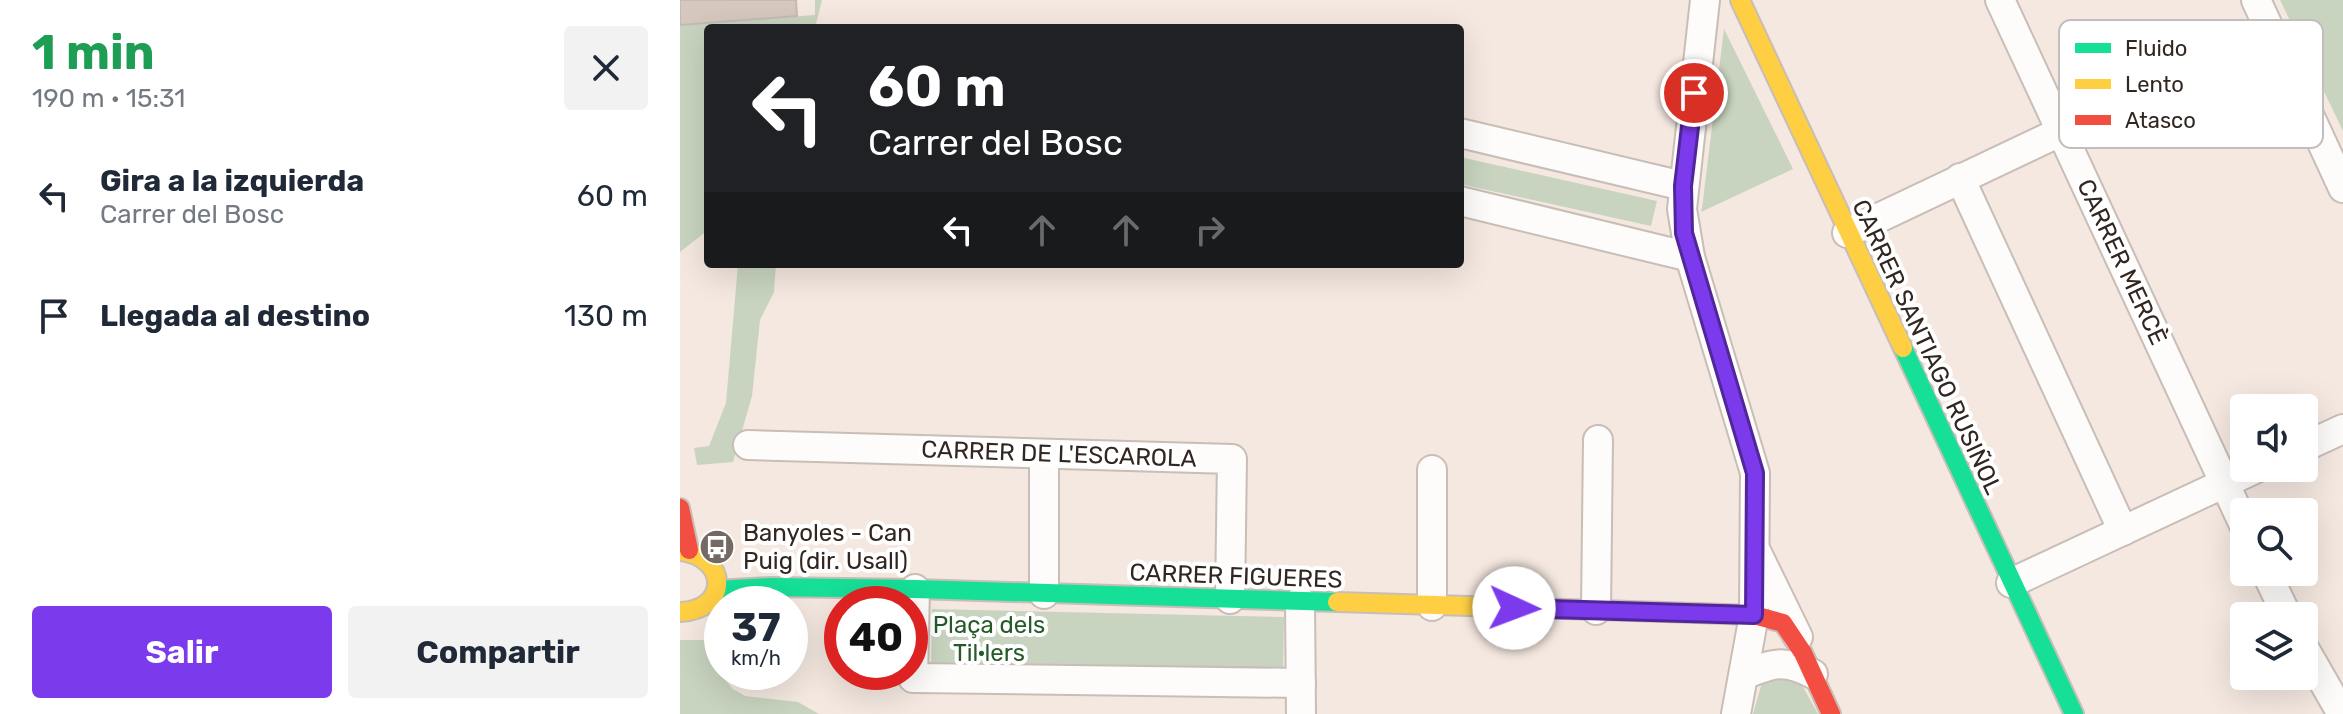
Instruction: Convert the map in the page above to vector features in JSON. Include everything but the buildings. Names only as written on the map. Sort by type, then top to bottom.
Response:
[{"type":"street","points":[[1705,0],[1683,186],[1684,233],[1755,473],[1754,615],[1736,714]]},
{"type":"street","name":"CARRER SANTIAGO RUSIÑOL","points":[[1740,0],[2074,714]]},
{"type":"street","name":"CARRER MERCÈ","points":[[2000,0],[2059,125]]},
{"type":"street","points":[[2256,0],[2265,20]]},
{"type":"street","points":[[1847,233],[2059,132]]},
{"type":"street","points":[[1464,134],[1683,186]]},
{"type":"street","points":[[2323,145],[2343,188]]},
{"type":"street","name":"CARRER MERCÈ","points":[[2070,148],[2232,498]]},
{"type":"street","points":[[1960,178],[2123,531]]},
{"type":"street","points":[[1464,202],[1690,257]]},
{"type":"street","points":[[2318,441],[2343,429]]},
{"type":"street","points":[[1596,610],[1598,440]]},
{"type":"street","name":"CARRER DE L'ESCAROLA","points":[[748,445],[1232,459],[1230,599]]},
{"type":"street","points":[[1044,454],[1044,594]]},
{"type":"street","points":[[1432,470],[1432,606]]},
{"type":"street","points":[[2011,583],[2230,481]]},
{"type":"street","points":[[680,508],[685,551],[698,552],[712,564],[717,586]]},
{"type":"street","points":[[1756,551],[1792,621],[1831,714]]},
{"type":"street","name":"CARRER FIGUERES","points":[[928,590],[1754,615]]},
{"type":"street","points":[[1300,601],[1301,714]]},
{"type":"street","points":[[680,612],[696,612],[704,608]]},
{"type":"street","points":[[1754,615],[1783,623],[1808,664]]},
{"type":"street","points":[[1744,675],[1769,665],[1808,664]]},
{"type":"street","points":[[2318,672],[2342,714]]},
{"type":"street","points":[[928,678],[1301,683]]},
{"type":"green space","points":[[815,0],[822,0],[816,24],[704,24],[704,233],[680,252],[680,25],[815,15]]},
{"type":"green space","points":[[2343,0],[2343,131],[2323,89],[2323,20],[2290,20],[2281,2]]},
{"type":"green space","points":[[1724,29],[1793,169],[1701,212],[1702,208]]},
{"type":"green space","points":[[1464,158],[1657,201],[1651,226],[1464,185]]},
{"type":"green space","points":[[738,268],[776,268],[774,292],[760,320],[752,396],[733,462],[697,465],[694,448],[709,446],[726,403]]},
{"type":"green space","name":"Plaça dels Til·lers","points":[[932,609],[1284,617],[1283,674],[931,666]]},
{"type":"green space","points":[[680,640],[704,640],[704,690],[735,690],[745,696],[798,702],[819,714],[680,714]]},
{"type":"green space","points":[[1797,676],[1818,714],[1753,714],[1763,679]]},
{"type":"traffic: fast","points":[[1903,348],[2074,714]]},
{"type":"traffic: fast","points":[[808,588],[1337,602]]},
{"type":"traffic: slow","points":[[1740,0],[1903,348]]},
{"type":"traffic: slow","points":[[680,551],[696,555],[708,563],[715,572],[717,583],[715,593],[708,602],[696,609],[680,612]]},
{"type":"traffic: slow","points":[[1337,602],[1697,613]]},
{"type":"traffic: jam","points":[[680,508],[689,550]]},
{"type":"traffic: jam","points":[[1697,613],[1754,615],[1783,623],[1803,653],[1831,714]]},
{"type":"place","name":"Banyoles - Can Puig (dir. Usall)","points":[[717,547]]},
{"type":"route","points":[[1514,608],[1754,615],[1755,473],[1684,233],[1683,186],[1694,93]]}]
